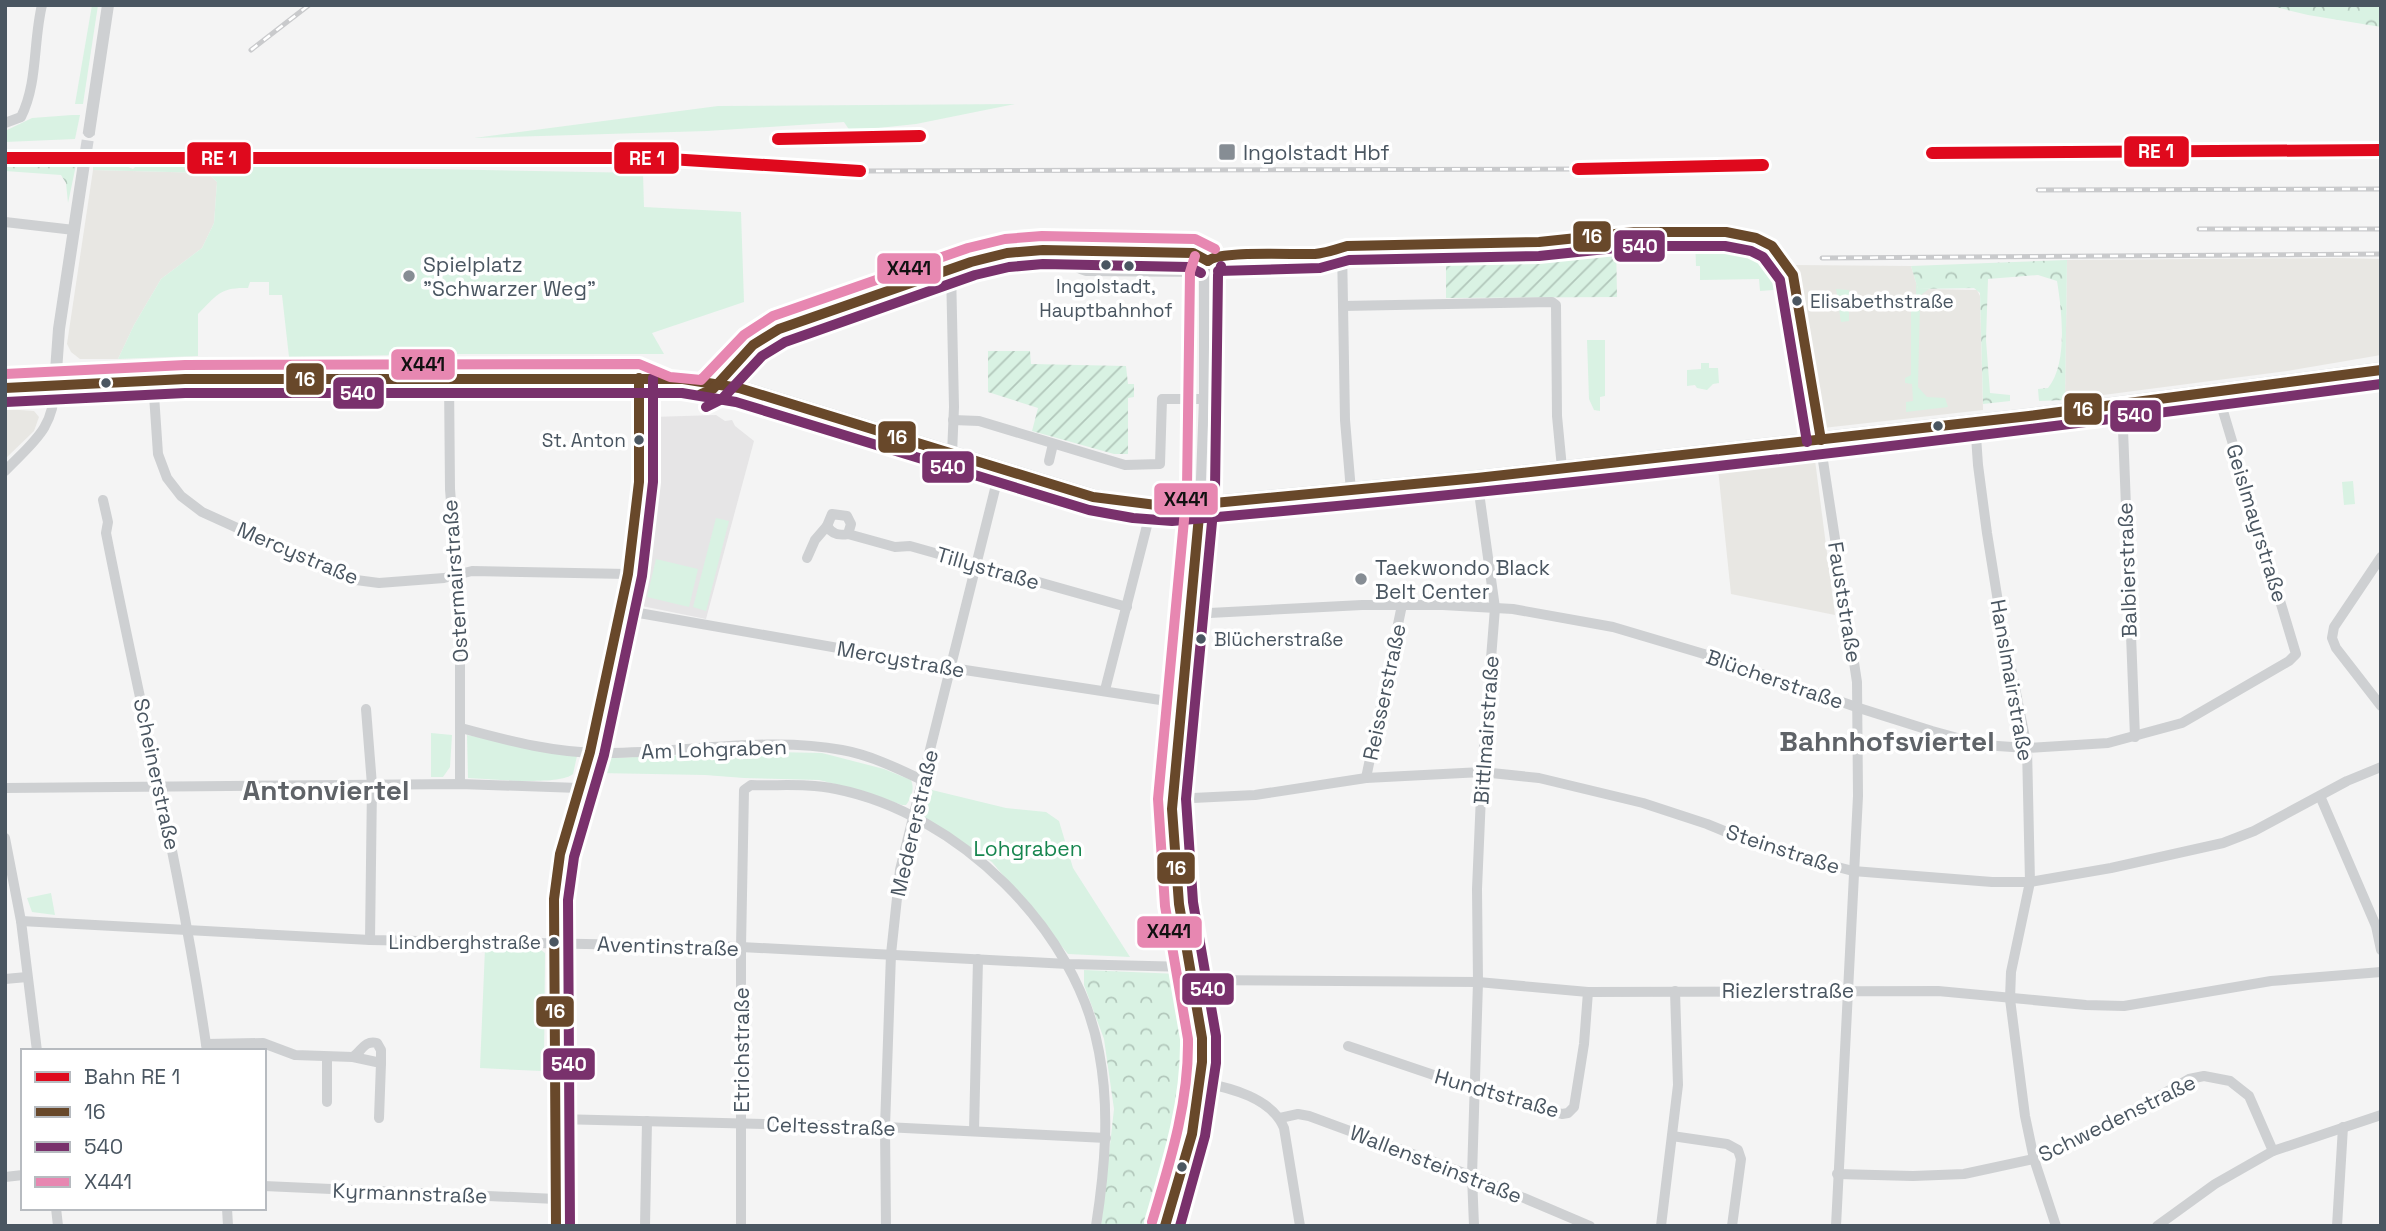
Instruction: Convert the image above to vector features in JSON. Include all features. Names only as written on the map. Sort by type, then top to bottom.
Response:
[{"type":"main road","points":[[5,388],[153,380],[682,379],[739,388],[1093,497],[1152,506],[1199,505],[1351,491],[1821,440],[2381,370]]},
{"type":"street","points":[[5,123],[21,117],[31,95],[42,5]]},
{"type":"street","points":[[89,132],[108,5]]},
{"type":"street","points":[[5,471],[48,424],[55,401],[59,329],[83,170]]},
{"type":"street","points":[[5,222],[74,230]]},
{"type":"street","points":[[1165,1226],[1188,1146],[1201,1082],[1202,1038],[1177,886],[1172,799],[1199,505],[1206,266],[1212,257],[1319,254],[1342,247],[1539,242],[1634,232],[1726,232],[1756,238],[1780,254],[1796,285],[1821,440]]},
{"type":"street","points":[[1342,247],[1345,419],[1351,491]]},
{"type":"street","points":[[718,384],[753,345],[779,330],[989,257],[1051,251],[1079,270],[1086,271],[1206,266]]},
{"type":"street","points":[[951,270],[952,454]]},
{"type":"street","points":[[1343,306],[1552,302],[1556,305],[1557,416],[1562,468]]},
{"type":"street","points":[[556,1226],[554,899],[558,864],[590,752],[628,574],[639,482],[639,378]]},
{"type":"street","name":"Ostermairstraße","points":[[449,379],[450,489],[460,605],[460,784]]},
{"type":"street","name":"Mercystraße","points":[[153,380],[156,439],[162,467],[174,489],[202,512],[356,580],[379,583],[444,578],[472,570],[628,574]]},
{"type":"street","name":"Geislmayrstraße","points":[[2217,391],[2295,654]]},
{"type":"street","points":[[953,420],[979,421],[1125,465],[1160,464],[1162,399],[1204,399]]},
{"type":"street","name":"Balbierstraße","points":[[2122,404],[2134,737]]},
{"type":"street","name":"Hanslmairstraße","points":[[1975,422],[1987,533],[2027,748],[2030,882],[2011,972],[2010,999],[2025,1116],[2034,1159],[2056,1226]]},
{"type":"street","name":"Fauststraße","points":[[1821,440],[1859,708],[1836,1226]]},
{"type":"street","points":[[1049,461],[1054,444]]},
{"type":"street","name":"Medererstraße","points":[[886,1226],[891,954],[900,870],[978,566],[1000,469]]},
{"type":"street","name":"Bittlmairstraße","points":[[1474,1226],[1472,1176],[1478,982],[1477,889],[1482,772],[1495,608],[1477,478]]},
{"type":"street","name":"Scheinerstraße","points":[[103,500],[108,522],[106,533],[122,614],[188,930],[206,1047]]},
{"type":"street","points":[[1105,690],[1152,506]]},
{"type":"street","points":[[807,558],[832,513],[847,516],[851,524],[848,534]]},
{"type":"street","name":"Tillystraße","points":[[827,526],[834,534],[841,536],[848,534],[895,547],[910,546],[1127,607]]},
{"type":"street","points":[[2381,557],[2334,627],[2332,638],[2336,648],[2381,706]]},
{"type":"street","name":"Blücherstraße","points":[[1190,614],[1362,605],[1513,609],[1613,627],[1704,654],[1859,708],[1983,745],[2027,748],[2108,743],[2182,723],[2289,661],[2295,654]]},
{"type":"street","name":"Reisserstraße","points":[[1366,778],[1402,605]]},
{"type":"street","name":"Mercystraße","points":[[622,610],[952,668],[1180,703]]},
{"type":"street","points":[[366,709],[372,785],[370,940]]},
{"type":"street","name":"Am Lohgraben","points":[[461,728],[511,742],[605,753],[773,746],[843,750],[893,766],[922,780]]},
{"type":"street","name":"Steinstraße","points":[[1172,799],[1255,796],[1366,778],[1482,772],[1539,778],[1643,803],[1707,824],[1768,849],[1853,871],[1992,882],[2030,882],[2111,869],[2223,843],[2254,831],[2347,781],[2381,767]]},
{"type":"street","points":[[5,788],[460,784],[579,788]]},
{"type":"street","name":"Am Lohgraben","points":[[744,790],[751,785],[835,789],[856,794],[913,816],[988,866],[1017,898],[1068,964],[1083,998],[1099,1050],[1104,1086],[1106,1138],[1096,1226]]},
{"type":"street","name":"Etrichstraße","points":[[741,1226],[744,790]]},
{"type":"street","points":[[2320,796],[2376,926],[2381,950]]},
{"type":"street","points":[[5,838],[21,921],[37,1049]]},
{"type":"street","name":"Aventinstraße","points":[[21,921],[370,940],[741,947],[1191,973]]},
{"type":"street","points":[[974,1131],[978,959]]},
{"type":"street","name":"Riezlerstraße","points":[[1191,973],[1478,982],[1588,992],[1938,991],[2010,999],[2124,1006],[2272,981],[2381,972]]},
{"type":"street","points":[[5,978],[27,976]]},
{"type":"street","points":[[1661,1226],[1678,1085],[1675,991]]},
{"type":"street","name":"Hundtstraße","points":[[1348,1046],[1475,1089],[1562,1114],[1568,1113],[1574,1107],[1584,1044],[1588,992]]},
{"type":"street","points":[[206,1047],[263,1043],[295,1055],[353,1058],[381,1063]]},
{"type":"street","points":[[353,1058],[366,1044],[377,1043],[381,1050],[379,1118]]},
{"type":"street","points":[[327,1058],[327,1102]]},
{"type":"street","name":"Schwedenstraße","points":[[1837,1174],[1964,1174],[2034,1159],[2115,1121],[2189,1079],[2204,1076],[2230,1081],[2249,1096],[2273,1151]]},
{"type":"street","points":[[1201,1082],[1250,1097],[1271,1109],[1280,1118],[1284,1128],[1300,1226]]},
{"type":"street","name":"Wallensteinstraße","points":[[1280,1118],[1298,1114],[1309,1116],[1472,1176],[1590,1226]]},
{"type":"street","points":[[2157,1226],[2215,1184],[2273,1151],[2381,1115]]},
{"type":"street","name":"Celtesstraße","points":[[556,1119],[886,1127],[1106,1138]]},
{"type":"street","points":[[645,1226],[647,1121]]},
{"type":"street","points":[[2337,1226],[2343,1127]]},
{"type":"street","points":[[1672,1136],[1727,1144],[1738,1150],[1741,1159],[1732,1226]]},
{"type":"street","name":"Kyrmannstraße","points":[[266,1186],[555,1199]]},
{"type":"shaded area","points":[[93,170],[208,173],[217,182],[214,223],[202,248],[161,279],[118,359],[80,359],[71,352],[67,344]]},
{"type":"shaded area","points":[[2381,259],[2381,355],[2287,371],[2065,400],[2067,260]]},
{"type":"shaded area","points":[[1795,265],[1911,266],[1918,289],[1977,290],[1980,296],[1983,410],[1823,428]]},
{"type":"shaded area","points":[[5,409],[34,411],[39,417],[34,431],[5,459]]},
{"type":"shaded area","points":[[716,415],[725,421],[732,420],[735,426],[754,441],[706,619],[637,605],[633,595],[650,511],[652,417]]},
{"type":"shaded area","points":[[1815,460],[1835,615],[1731,594],[1718,469]]},
{"type":"green space","points":[[92,5],[98,5],[83,104],[75,104]]},
{"type":"green space","points":[[2267,5],[2381,5],[2381,27],[2308,15]]},
{"type":"green space","points":[[1015,104],[916,124],[850,131],[844,122],[707,131],[474,138],[718,106]]},
{"type":"green space","points":[[80,115],[75,139],[5,142],[5,131],[32,118]]},
{"type":"green space","points":[[5,164],[61,167],[76,165],[68,203],[66,183],[61,175],[5,171]]},
{"type":"green space","points":[[93,165],[126,166],[133,169],[136,166],[211,165],[643,173],[644,207],[741,212],[744,302],[652,333],[664,354],[289,357],[282,295],[269,295],[269,282],[250,282],[248,288],[220,293],[198,314],[198,356],[118,359],[161,279],[202,248],[214,223],[217,182],[208,173],[93,170]]},
{"type":"green space","points":[[1695,237],[1740,241],[1767,252],[1777,261],[1784,273],[1788,289],[1760,291],[1759,279],[1700,280],[1700,266],[1696,266]]},
{"type":"green space","points":[[1616,239],[1617,297],[1446,298],[1446,250],[1555,247]]},
{"type":"green space","points":[[2067,260],[2065,400],[2039,401],[2038,389],[2048,388],[2059,365],[2062,337],[2057,281],[2038,275],[1988,279],[1986,340],[1990,393],[2010,395],[2010,401],[1983,404],[1980,293],[1974,288],[1918,289],[1911,266]]},
{"type":"green space","points":[[1916,283],[1918,289],[1929,289],[1922,294],[1920,300],[1918,387],[1927,397],[1945,398],[1948,407],[1906,412],[1906,402],[1913,401],[1912,384],[1905,383],[1905,378],[1911,375],[1911,299],[1916,297]]},
{"type":"green space","points":[[1836,289],[1849,290],[1849,321],[1841,322]]},
{"type":"green space","points":[[1587,340],[1605,340],[1605,396],[1600,397],[1600,411],[1594,410],[1589,399]]},
{"type":"green space","points":[[988,351],[1030,351],[1031,364],[1126,366],[1128,384],[1134,384],[1134,397],[1128,398],[1128,454],[1114,454],[1032,431],[1038,408],[988,392]]},
{"type":"green space","points":[[1701,363],[1709,363],[1709,368],[1718,368],[1719,383],[1713,384],[1707,390],[1695,385],[1687,386],[1687,370],[1701,369]]},
{"type":"green space","points":[[2353,481],[2355,504],[2344,505],[2342,482]]},
{"type":"green space","points":[[716,518],[729,521],[706,611],[693,607]]},
{"type":"green space","points":[[656,559],[698,569],[689,607],[647,597]]},
{"type":"green space","points":[[431,733],[452,735],[450,767],[443,777],[431,777]]},
{"type":"green space","points":[[467,735],[577,756],[573,774],[565,778],[539,781],[468,778]]},
{"type":"green space","points":[[772,752],[822,753],[884,769],[911,780],[912,793],[906,805],[902,805],[863,791],[819,780],[598,773],[594,767],[596,760],[610,758]]},
{"type":"green space","name":"Lohgraben","points":[[932,790],[1006,808],[1046,812],[1059,821],[1073,868],[1130,957],[1068,954],[992,862],[918,813],[921,799]]},
{"type":"green space","points":[[51,893],[55,915],[32,912],[27,898]]},
{"type":"green space","points":[[485,948],[541,950],[545,953],[544,1068],[541,1071],[480,1068]]},
{"type":"green space","points":[[1084,970],[1179,974],[1191,1034],[1189,1093],[1153,1226],[1101,1226],[1114,1109],[1104,1039],[1084,985]]},
{"type":"tunnel","points":[[83,170],[89,132]]},
{"type":"railway","points":[[251,50],[309,5]]},
{"type":"railway","points":[[860,171],[1578,169]]},
{"type":"railway","points":[[2038,190],[2381,189]]},
{"type":"railway","points":[[2199,229],[2381,229]]},
{"type":"railway","points":[[1822,258],[2381,254]]},
{"type":"transit line","points":[[778,139],[920,136]]},
{"type":"transit line","points":[[1932,153],[2381,150]]},
{"type":"transit line","points":[[5,158],[654,158],[860,171]]},
{"type":"transit line","points":[[1578,169],[1763,165]]},
{"type":"transit line","name":"16","points":[[1208,261],[1242,254],[1315,254],[1347,246],[1539,242],[1634,232],[1726,232],[1756,238],[1772,246],[1793,275],[1821,440]]},
{"type":"transit line","name":"X441","points":[[5,374],[185,365],[639,364],[670,377],[701,380],[744,335],[773,316],[968,248],[1005,239],[1042,236],[1195,239],[1215,249]]},
{"type":"transit line","name":"540","points":[[1218,271],[1320,268],[1349,260],[1539,256],[1635,246],[1725,246],[1751,251],[1763,257],[1780,280],[1807,442]]},
{"type":"transit line","name":"16","points":[[701,394],[713,389],[753,345],[779,329],[971,262],[1007,253],[1043,250],[1193,253],[1208,261]]},
{"type":"transit line","name":"X441","points":[[1152,1222],[1177,1132],[1187,1063],[1188,1039],[1165,906],[1158,799],[1187,488],[1190,272],[1195,256]]},
{"type":"transit line","name":"540","points":[[706,407],[722,399],[762,356],[785,342],[975,275],[1009,267],[1043,264],[1189,267],[1201,273]]},
{"type":"transit line","name":"540","points":[[1180,1226],[1205,1136],[1216,1063],[1216,1036],[1193,902],[1186,799],[1215,490],[1218,275],[1221,266]]},
{"type":"transit line","name":"16","points":[[5,388],[185,379],[683,379],[739,388],[1093,497],[1172,507],[1477,478],[2029,416],[2381,370]]},
{"type":"transit line","name":"16","points":[[556,1226],[554,899],[560,854],[590,752],[628,574],[639,482],[639,378]]},
{"type":"transit line","name":"540","points":[[570,1226],[568,900],[574,857],[604,755],[642,576],[653,482],[653,378]]},
{"type":"transit line","name":"540","points":[[6,402],[185,393],[682,393],[736,402],[1089,510],[1133,518],[1172,521],[1777,459],[2381,384]]},
{"type":"transit line","name":"16","points":[[1165,1226],[1192,1134],[1202,1062],[1202,1038],[1179,904],[1172,809],[1200,505]]},
{"type":"place","name":"Ingolstadt Hbf","points":[[1227,152]]},
{"type":"place","name":"Ingolstadt, Hauptbahnhof","points":[[1106,265]]},
{"type":"place","name":"Spielplatz \"Schwarzer Weg\"","points":[[409,276]]},
{"type":"place","name":"Elisabethstraße","points":[[1797,301]]},
{"type":"place","name":"St. Anton","points":[[639,440]]},
{"type":"place","name":"Taekwondo Black Belt Center","points":[[1361,579]]},
{"type":"place","name":"Blücherstraße","points":[[1201,639]]},
{"type":"place","name":"Lindberghstraße","points":[[554,942]]},
{"type":"district","name":"Bahnhofsviertel","points":[[1887,741]]},
{"type":"district","name":"Antonviertel","points":[[326,790]]}]
